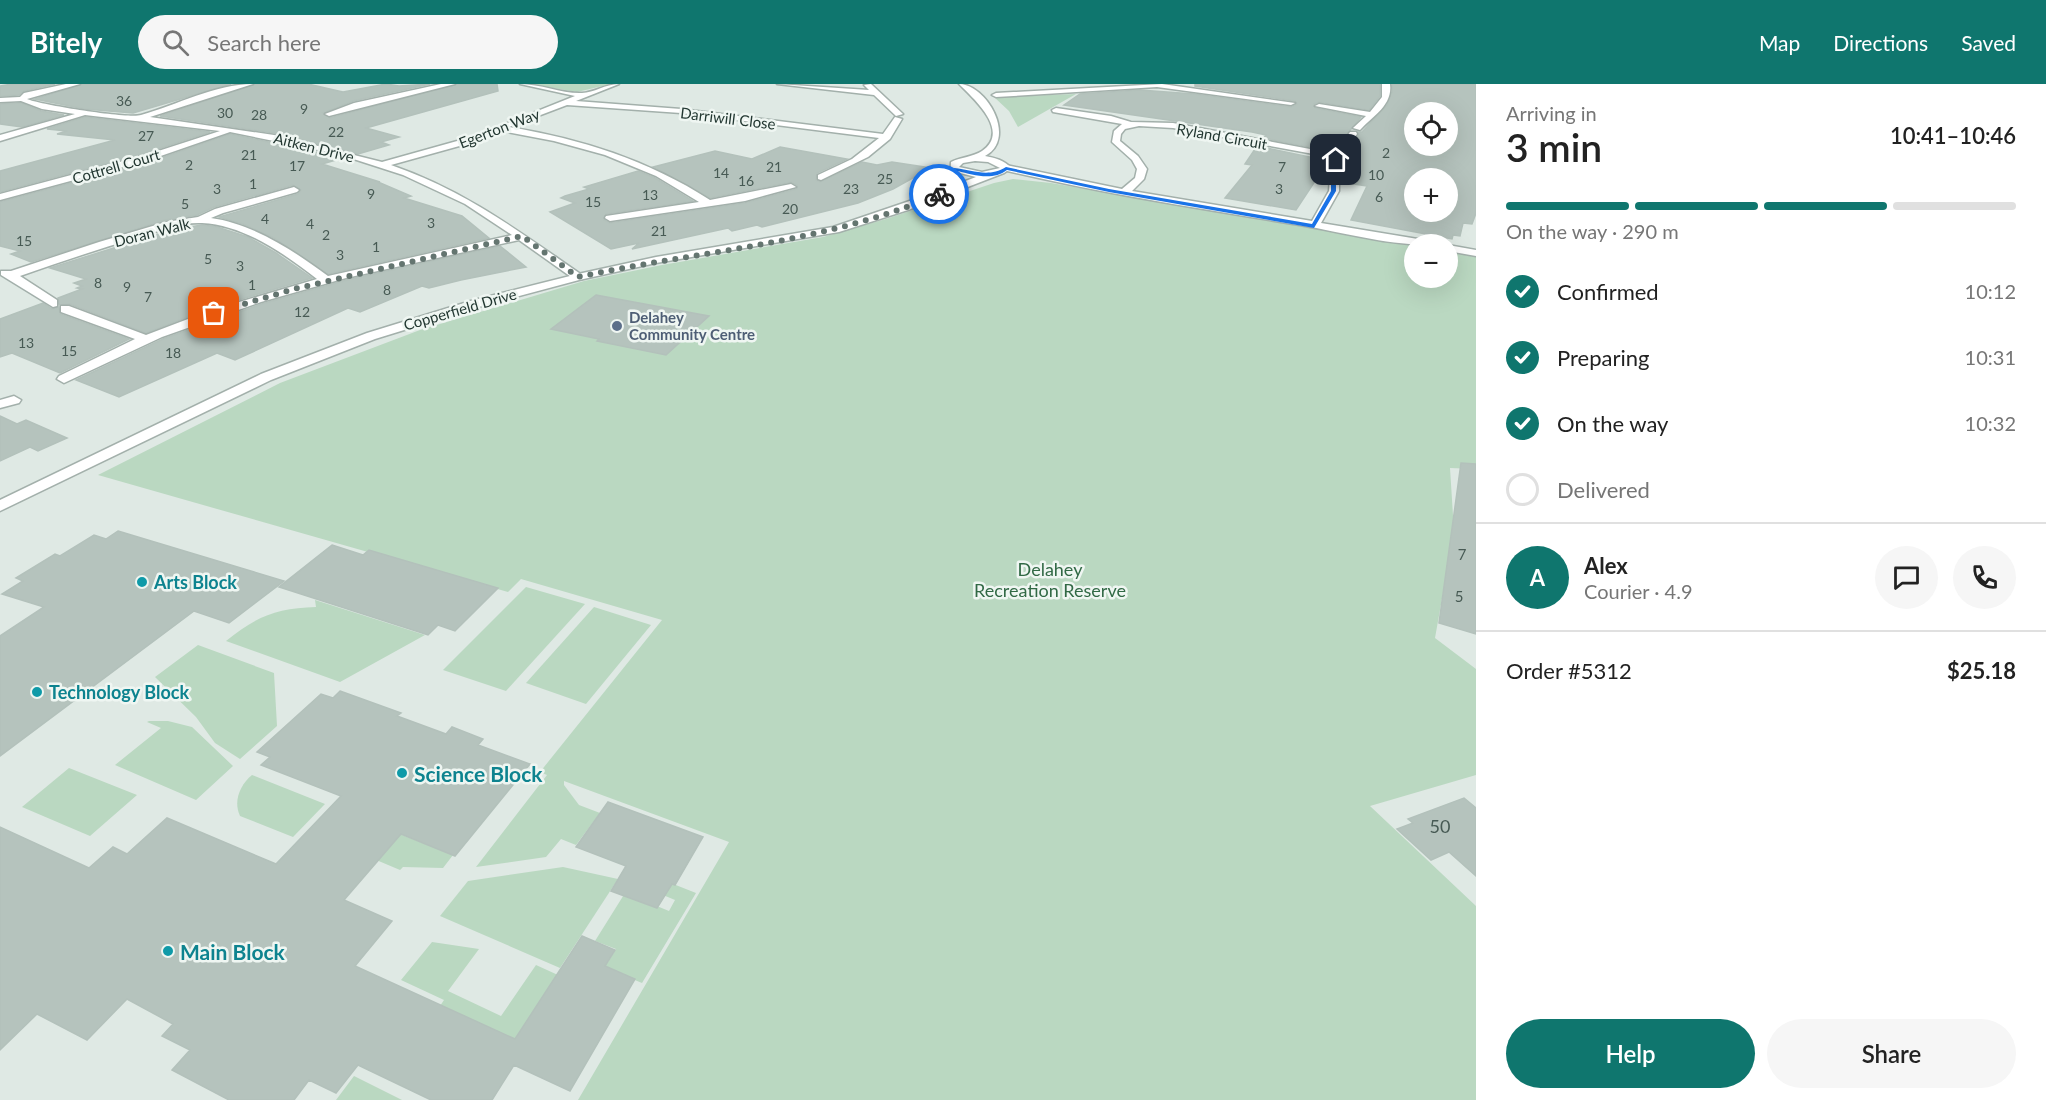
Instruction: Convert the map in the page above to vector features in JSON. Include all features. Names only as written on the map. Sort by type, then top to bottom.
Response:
[{"type":"street","points":[[0,100],[21,99],[27,95],[76,84]]},
{"type":"street","points":[[141,118],[189,101],[249,84]]},
{"type":"street","points":[[329,114],[357,105],[450,84]]},
{"type":"street","points":[[524,84],[584,96]]},
{"type":"street","name":"Egerton Way","points":[[382,165],[478,138],[615,84]]},
{"type":"street","points":[[781,84],[878,93]]},
{"type":"street","points":[[821,177],[870,153],[887,137],[899,116],[867,84]]},
{"type":"street","points":[[953,84],[984,106]]},
{"type":"street","points":[[963,84],[977,95],[995,124],[994,147],[1003,166]]},
{"type":"street","points":[[1328,154],[1343,148],[1355,131],[1384,102],[1387,92],[1386,84]]},
{"type":"street","points":[[996,94],[1064,92],[1104,87],[1156,85],[1241,93],[1291,103]]},
{"type":"street","name":"Aitken Drive","points":[[21,99],[45,106],[87,113],[231,129],[327,149],[382,165],[455,195],[522,236],[578,277]]},
{"type":"street","name":"Darriwill Close","points":[[569,103],[681,111],[887,137]]},
{"type":"street","points":[[1319,106],[1371,114]]},
{"type":"street","name":"Ryland Circuit","points":[[1056,110],[1111,118],[1129,124],[1147,123],[1215,133],[1328,154]]},
{"type":"street","points":[[0,138],[87,113]]},
{"type":"street","points":[[1124,193],[1142,174],[1139,163],[1117,145],[1114,138],[1122,127],[1129,124]]},
{"type":"street","points":[[500,128],[551,137],[609,153],[660,174],[707,203]]},
{"type":"street","name":"Cottrell Court","points":[[0,197],[149,157],[231,129]]},
{"type":"street","points":[[946,191],[953,183],[956,162],[974,159],[994,147]]},
{"type":"street","points":[[1314,226],[1334,191],[1333,169],[1336,160],[1328,154]]},
{"type":"street","points":[[974,159],[1053,179],[1124,193],[1404,240]]},
{"type":"street","name":"Copperfield Drive","points":[[0,506],[257,381],[330,350],[467,306],[578,277],[656,260],[835,230],[888,214],[992,174],[1003,166]]},
{"type":"street","points":[[956,169],[974,174],[1053,179]]},
{"type":"street","points":[[610,218],[745,198],[791,187]]},
{"type":"street","name":"Doran Walk","points":[[5,274],[170,224],[200,220],[219,211],[294,190]]},
{"type":"street","points":[[200,220],[221,224],[277,246],[327,280]]},
{"type":"street","points":[[64,379],[146,339],[230,308],[327,280],[522,236]]},
{"type":"street","points":[[1458,250],[1476,253]]},
{"type":"street","name":"Doran Walk","points":[[5,274],[53,303]]},
{"type":"street","points":[[66,309],[146,339]]},
{"type":"green space","points":[[529,84],[611,84],[577,92]]},
{"type":"green space","points":[[1076,94],[1018,127],[1009,111],[994,97]]},
{"type":"green space","name":"Delahey Recreation Reserve","points":[[1013,179],[1051,183],[1404,244],[1404,288],[1458,288],[1458,254],[1476,257],[1476,469],[1450,468],[1454,531],[1435,638],[1476,669],[1476,775],[1370,806],[1476,906],[1476,1100],[578,1100],[729,842],[564,781],[564,785],[579,805],[600,813],[576,845],[561,839],[546,857],[476,867],[547,775],[540,772],[662,620],[521,579],[508,592],[98,475],[280,383],[420,330],[584,281],[823,237],[886,219],[994,183]]},
{"type":"green space","points":[[526,587],[585,604],[506,691],[443,670]]},
{"type":"green space","points":[[315,600],[425,635],[340,682],[226,641],[267,615],[290,609],[316,607]]},
{"type":"green space","points":[[594,607],[651,625],[586,704],[526,683]]},
{"type":"green space","points":[[198,645],[274,673],[277,726],[240,759],[215,743],[196,717],[155,677]]},
{"type":"green space","points":[[168,721],[192,727],[233,766],[196,800],[115,765],[161,728],[147,722]]},
{"type":"green space","points":[[69,768],[137,795],[90,836],[22,807]]},
{"type":"green space","points":[[252,775],[325,804],[293,837],[240,816],[237,805],[239,794]]},
{"type":"green space","points":[[359,818],[453,855],[443,868],[403,867],[400,870],[336,843]]},
{"type":"green space","points":[[563,867],[618,879],[560,968],[440,916],[468,881]]},
{"type":"green space","points":[[658,878],[696,893],[642,983],[601,966],[604,960],[608,962],[616,949],[595,941],[625,893],[669,911],[675,900],[651,890]]},
{"type":"green space","points":[[432,942],[479,949],[448,991],[501,1016],[536,965],[558,975],[514,1041],[440,1006],[444,1000],[401,980]]},
{"type":"green space","points":[[354,1076],[402,1100],[336,1100]]},
{"type":"building","points":[[55,84],[24,91],[19,95],[0,96],[0,86]]},
{"type":"building","points":[[82,84],[231,84],[133,113],[85,109],[35,99]]},
{"type":"building","points":[[255,84],[308,84],[343,92],[386,84],[399,86],[430,84],[353,101],[323,113],[330,118],[457,84],[497,84],[498,91],[366,128],[399,137],[381,142],[389,145],[358,154],[275,133],[160,116]]},
{"type":"building","points":[[1195,84],[1380,84],[1380,96],[1369,110],[1319,102],[1314,104],[1315,108],[1361,117],[1339,144],[1326,150],[1264,138],[1266,135],[1252,132],[1064,105],[1080,94],[1140,90],[1194,94],[1291,107],[1297,104],[1295,101],[1195,86]]},
{"type":"building","points":[[1392,84],[1476,84],[1476,213],[1472,224],[1463,223],[1460,236],[1458,234],[1425,234],[1351,220],[1367,186],[1341,182],[1339,155],[1348,151],[1359,135],[1358,132],[1362,132],[1387,105],[1392,92]]},
{"type":"building","points":[[21,103],[41,111],[64,115],[22,127],[0,124],[0,104]]},
{"type":"building","points":[[85,117],[210,132],[145,153],[0,192],[0,171],[115,140],[57,134],[67,131],[47,129]]},
{"type":"building","points":[[230,134],[343,158],[322,164],[380,182],[378,182],[411,196],[404,198],[462,216],[489,238],[328,274],[274,238],[243,224],[219,217],[298,194],[301,190],[293,185],[214,207],[197,215],[165,220],[31,262],[11,254],[20,251],[0,246],[0,202],[153,161]]},
{"type":"building","points":[[1257,146],[1329,161],[1327,180],[1317,178],[1296,210],[1225,198],[1252,165],[1245,164]]},
{"type":"building","points":[[780,147],[847,159],[817,173],[816,180],[820,182],[862,162],[877,165],[892,162],[931,168],[893,189],[858,203],[762,227],[757,225],[732,231],[728,228],[632,249],[639,243],[611,249],[550,212],[575,203],[561,198],[589,189],[584,187],[638,171],[655,178],[693,201],[606,214],[604,220],[610,223],[745,203],[797,189],[797,185],[791,182],[710,198],[653,167],[715,151],[752,159]]},
{"type":"building","points":[[202,225],[217,227],[248,237],[312,278],[208,309],[146,333],[70,304],[59,305],[58,298],[82,289],[77,288],[82,286],[74,283],[86,279],[50,268],[171,230]]},
{"type":"building","points":[[500,246],[526,267],[429,288],[422,286],[360,312],[348,308],[235,360],[217,353],[119,397],[76,380],[163,339],[262,304],[347,280]]},
{"type":"building","name":"Delahey Community Centre","points":[[596,295],[709,316],[666,355],[551,329]]},
{"type":"building","points":[[43,303],[52,309],[59,307],[60,314],[129,339],[60,373],[12,353],[0,357],[0,319]]},
{"type":"building","points":[[0,416],[17,424],[26,420],[67,438],[38,451],[30,447],[0,461]]},
{"type":"building","points":[[1461,463],[1476,464],[1476,634],[1439,623]]},
{"type":"building","points":[[118,531],[284,581],[229,623],[194,611],[0,756],[0,636],[44,607],[2,594],[23,581],[16,578],[55,554],[60,556],[94,535],[106,539]]},
{"type":"building","points":[[332,545],[363,555],[369,550],[498,588],[455,631],[438,625],[428,635],[279,587]]},
{"type":"building","points":[[340,691],[401,713],[397,716],[446,734],[452,727],[483,739],[478,745],[530,764],[455,856],[401,834],[344,900],[392,921],[355,966],[515,1039],[582,936],[615,950],[605,966],[635,979],[570,1091],[514,1065],[492,1100],[431,1100],[358,1065],[336,1093],[309,1080],[294,1100],[229,1100],[172,1070],[190,1050],[162,1036],[173,1024],[127,999],[87,1040],[37,1014],[0,1050],[0,827],[89,868],[113,847],[127,854],[167,818],[276,864],[341,796],[261,765],[270,757],[257,752],[321,694],[333,698]]},
{"type":"building","points":[[1464,798],[1476,808],[1476,876],[1449,852],[1431,860],[1397,829],[1413,823],[1408,819]]},
{"type":"building","points":[[608,802],[703,837],[675,885],[672,884],[657,908],[611,891],[626,866],[576,847]]},
{"type":"way so far","points":[[214,313],[294,289],[522,236],[578,277],[656,260],[835,230],[888,214],[939,194]]},
{"type":"place","name":"Delahey Community Centre","points":[[617,326]]},
{"type":"place","name":"Arts Block","points":[[142,582]]},
{"type":"place","name":"Technology Block","points":[[37,692]]},
{"type":"place","name":"Science Block","points":[[402,773]]},
{"type":"place","name":"Main Block","points":[[168,951]]},
{"type":"route","points":[[939,194],[946,191],[953,183],[956,169],[990,175],[1000,173],[1006,168],[1109,190],[1314,226],[1334,191],[1333,169],[1336,160]]}]
